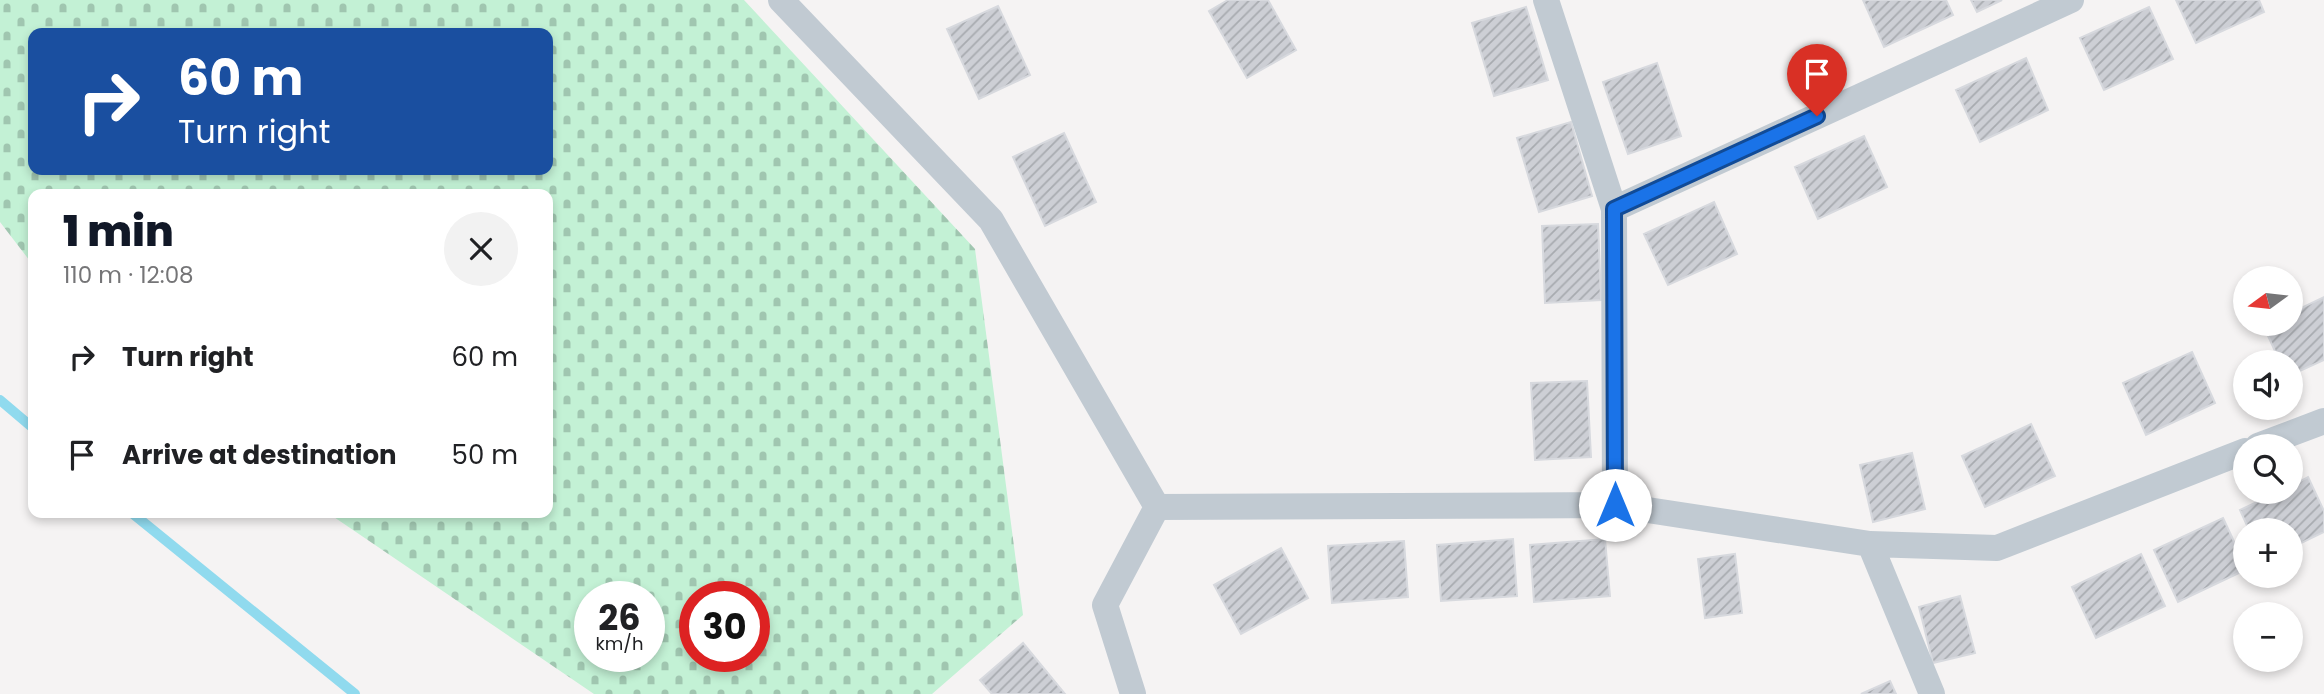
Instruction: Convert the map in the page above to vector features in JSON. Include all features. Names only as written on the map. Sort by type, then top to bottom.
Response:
[{"type":"street","points":[[780,0],[991,220],[1157,507]]},
{"type":"street","points":[[1546,0],[1614,209],[1615,505]]},
{"type":"street","points":[[1614,209],[2071,0]]},
{"type":"street","points":[[2290,434],[2324,421]]},
{"type":"street","points":[[1157,507],[1615,505],[1870,544],[1997,548],[2233,456]]},
{"type":"street","points":[[1133,694],[1105,605],[1157,507]]},
{"type":"street","points":[[1870,544],[1932,694]]},
{"type":"green space","points":[[0,0],[744,0],[975,249],[1023,615],[932,694],[594,694],[335,518],[553,518],[553,189],[28,189],[28,258],[0,222]]},
{"type":"building","points":[[1228,0],[1268,0],[1296,50],[1247,78],[1209,11]]},
{"type":"building","points":[[1863,0],[1946,0],[1953,15],[1884,47]]},
{"type":"building","points":[[1971,0],[2002,0],[1977,12]]},
{"type":"building","points":[[2176,0],[2259,0],[2264,12],[2196,43]]},
{"type":"building","points":[[998,6],[1030,75],[979,99],[947,29]]},
{"type":"building","points":[[1526,7],[1548,80],[1494,96],[1472,23]]},
{"type":"building","points":[[2149,7],[2173,59],[2104,90],[2080,38]]},
{"type":"building","points":[[2026,58],[2048,110],[1980,142],[1956,90]]},
{"type":"building","points":[[1657,63],[1681,136],[1628,154],[1603,82]]},
{"type":"building","points":[[1571,122],[1592,196],[1539,212],[1517,138]]},
{"type":"building","points":[[1064,133],[1096,202],[1045,226],[1013,157]]},
{"type":"building","points":[[1864,136],[1887,187],[1818,219],[1795,167]]},
{"type":"building","points":[[1714,202],[1737,254],[1668,285],[1644,234]]},
{"type":"building","points":[[1598,224],[1601,300],[1545,303],[1542,226]]},
{"type":"building","points":[[2324,297],[2324,360],[2303,370],[2303,350],[2274,350],[2268,336],[2303,336],[2303,307]]},
{"type":"building","points":[[2192,352],[2215,403],[2146,435],[2123,383]]},
{"type":"building","points":[[1587,381],[1591,457],[1535,460],[1531,383]]},
{"type":"building","points":[[2031,424],[2055,476],[1985,507],[1962,456]]},
{"type":"building","points":[[1912,453],[1925,509],[1873,522],[1860,465]]},
{"type":"building","points":[[2308,477],[2324,511],[2324,532],[2303,542],[2303,518],[2244,518],[2240,510],[2253,504],[2303,504],[2303,480]]},
{"type":"building","points":[[2223,518],[2233,539],[2233,576],[2178,602],[2154,550]]},
{"type":"building","points":[[1513,539],[1517,596],[1441,601],[1437,545]]},
{"type":"building","points":[[1605,539],[1610,596],[1534,602],[1530,545]]},
{"type":"building","points":[[1404,541],[1408,597],[1332,603],[1328,546]]},
{"type":"building","points":[[1281,548],[1308,598],[1241,634],[1214,585]]},
{"type":"building","points":[[1735,554],[1742,613],[1705,618],[1698,559]]},
{"type":"building","points":[[2141,554],[2165,606],[2096,638],[2072,587]]},
{"type":"building","points":[[1960,596],[1975,653],[1933,663],[1919,607]]},
{"type":"building","points":[[1023,643],[1065,694],[992,694],[980,680]]},
{"type":"building","points":[[1890,681],[1896,694],[1861,694]]},
{"type":"waterway","points":[[0,400],[28,424]]},
{"type":"waterway","points":[[138,518],[355,694]]},
{"type":"route","points":[[1615,505],[1614,209],[1817,116]]}]
